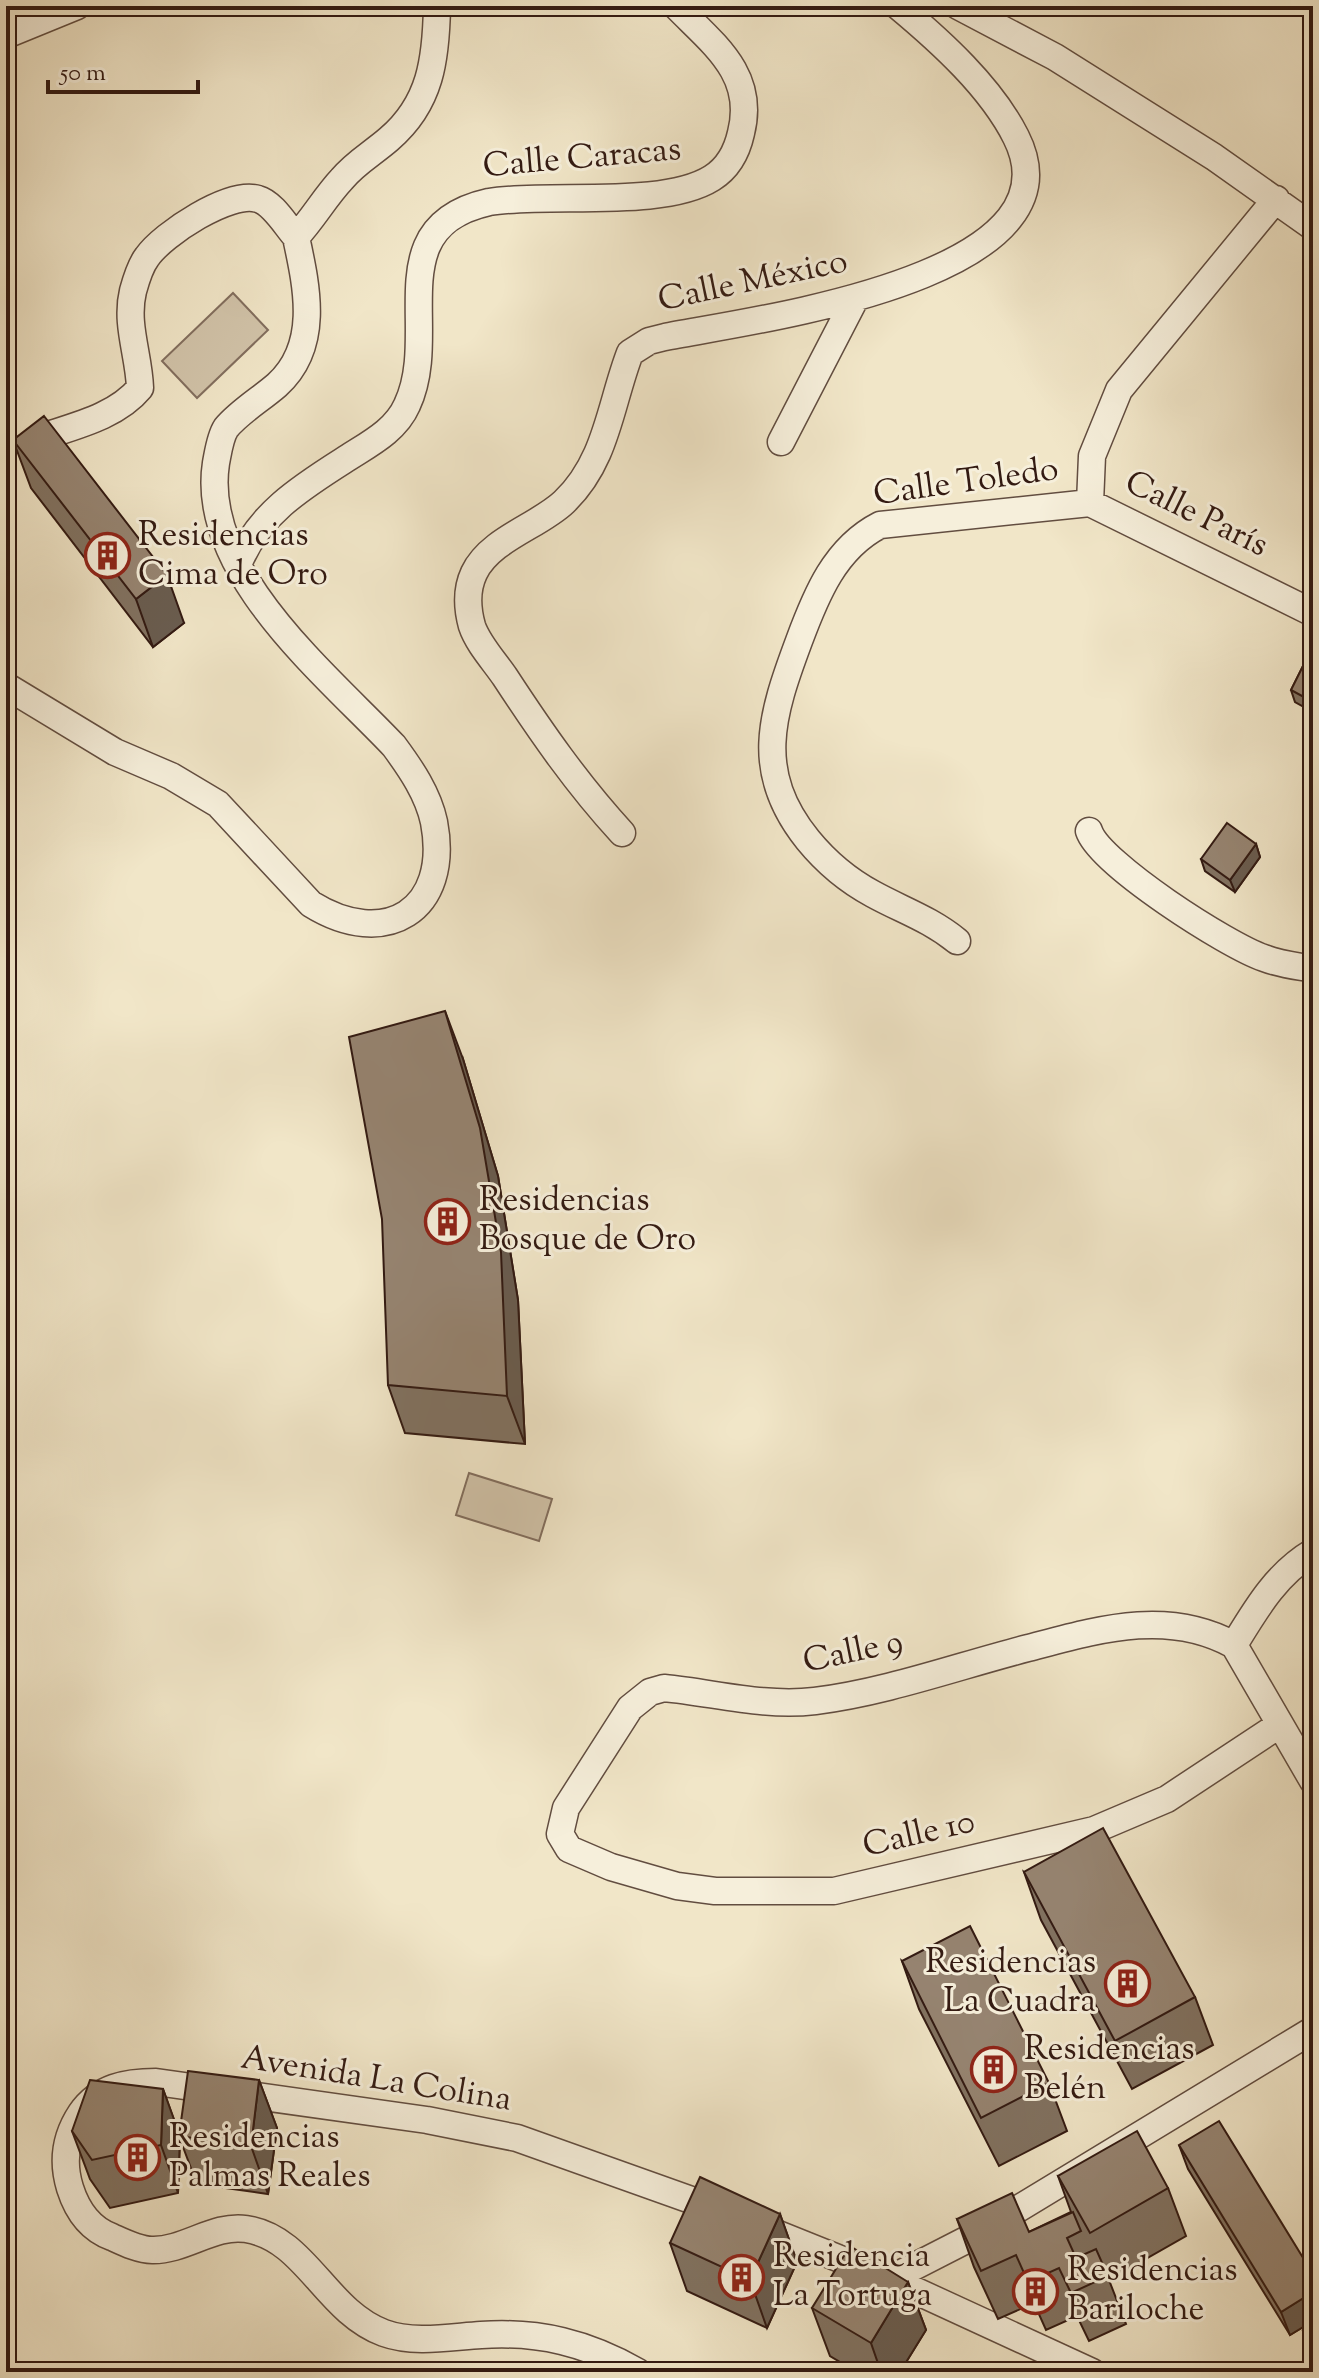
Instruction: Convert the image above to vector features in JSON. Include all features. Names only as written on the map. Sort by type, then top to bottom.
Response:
[{"type":"street","points":[[6,35],[77,6]]},
{"type":"street","points":[[296,237],[320,211],[340,180],[406,124],[421,102],[436,56],[437,6]]},
{"type":"street","name":"Calle Caracas","points":[[238,565],[256,532],[291,494],[368,445],[400,418],[413,390],[422,346],[418,299],[420,261],[437,228],[467,206],[489,202],[666,192],[701,184],[726,166],[743,125],[741,82],[735,69],[676,6]]},
{"type":"street","name":"Calle México","points":[[622,833],[585,793],[547,742],[473,629],[467,601],[475,572],[489,554],[564,502],[581,481],[607,435],[630,353],[665,337],[855,299],[956,260],[988,242],[1006,225],[1018,203],[1024,181],[1017,138],[971,76],[898,6]]},
{"type":"street","points":[[958,6],[996,17],[1276,199],[1313,227]]},
{"type":"street","points":[[6,686],[115,752],[171,776],[218,804],[311,904],[329,915],[365,925],[399,920],[414,911],[432,880],[436,843],[429,805],[394,746],[270,615],[238,565],[215,502],[218,453],[225,429],[294,367],[304,342],[308,314],[296,237],[261,199],[245,197],[227,201],[185,224],[147,256],[132,294],[132,344],[140,388],[129,401],[104,415],[39,438]]},
{"type":"street","name":"Calle Toledo","points":[[957,941],[932,920],[874,894],[825,860],[782,805],[774,783],[773,740],[787,674],[826,580],[841,554],[857,537],[880,525],[1090,503],[1092,456],[1119,390],[1276,199]]},
{"type":"street","points":[[781,442],[855,299]]},
{"type":"street","name":"Calle París","points":[[1090,503],[1313,613]]},
{"type":"street","points":[[1089,831],[1101,852],[1201,926],[1263,958],[1313,969]]},
{"type":"street","points":[[1313,1552],[1295,1562],[1264,1595],[1234,1645],[1313,1781]]},
{"type":"street","name":"Calle 9","points":[[560,1834],[566,1808],[630,1708],[650,1692],[664,1688],[762,1702],[814,1701],[1085,1633],[1137,1624],[1169,1624],[1218,1636],[1234,1645]]},
{"type":"street","name":"Calle 10","points":[[560,1834],[569,1849],[611,1867],[677,1886],[750,1893],[834,1891],[1094,1830],[1167,1799],[1279,1725]]},
{"type":"street","points":[[890,2279],[970,2238],[1313,2030]]},
{"type":"street","name":"Avenida La Colina","points":[[638,2372],[615,2359],[552,2336],[484,2335],[444,2339],[389,2335],[351,2317],[285,2245],[245,2228],[152,2251],[101,2233],[85,2218],[66,2173],[71,2130],[98,2095],[134,2082],[471,2127],[517,2138],[673,2191],[890,2279],[1092,2372]]},
{"type":"shaded area","points":[[233,293],[268,330],[197,398],[162,361]]},
{"type":"shaded area","points":[[469,1473],[552,1499],[539,1541],[456,1515]]},
{"type":"building","points":[[44,416],[167,575],[136,599],[13,440]]},
{"type":"building","points":[[1313,646],[1313,702],[1291,690]]},
{"type":"building","points":[[1227,823],[1256,844],[1230,880],[1201,859]]},
{"type":"building","name":"Residencias Bosque de Oro","points":[[445,1011],[480,1128],[501,1252],[507,1396],[388,1385],[382,1219],[349,1037]]},
{"type":"building","name":"Residencias La Cuadra","points":[[1103,1828],[1195,1997],[1115,2041],[1024,1872]]},
{"type":"building","name":"Residencias Belén","points":[[970,1926],[1049,2083],[981,2118],[902,1961]]},
{"type":"building","points":[[188,2071],[259,2080],[251,2146],[179,2136]]},
{"type":"building","points":[[90,2080],[163,2089],[161,2145],[92,2160],[72,2131]]},
{"type":"building","points":[[1219,2121],[1313,2274],[1313,2292],[1281,2312],[1179,2145]]},
{"type":"building","points":[[1137,2131],[1168,2188],[1090,2233],[1058,2176]]},
{"type":"building","points":[[700,2177],[780,2214],[750,2280],[670,2243]]},
{"type":"building","points":[[1012,2193],[1029,2232],[1073,2212],[1081,2231],[1067,2238],[1076,2258],[1096,2249],[1108,2276],[1071,2293],[1059,2268],[1028,2282],[1016,2255],[981,2271],[957,2219]]},
{"type":"building","points":[[850,2246],[908,2282],[871,2343],[812,2308]]},
{"type":"building","points":[[1313,2326],[1313,2349],[1303,2331]]},
{"type":"place","name":"Residencias Cima de Oro","points":[[107,556]]},
{"type":"place","name":"Residencias Bosque de Oro","points":[[448,1221]]},
{"type":"place","name":"Residencias La Cuadra","points":[[1127,1983]]},
{"type":"place","name":"Residencias Belén","points":[[993,2070]]},
{"type":"place","name":"Residencias Palmas Reales","points":[[138,2158]]},
{"type":"place","name":"Residencia La Tortuga","points":[[742,2277]]},
{"type":"place","name":"Residencias Bariloche","points":[[1036,2291]]}]
